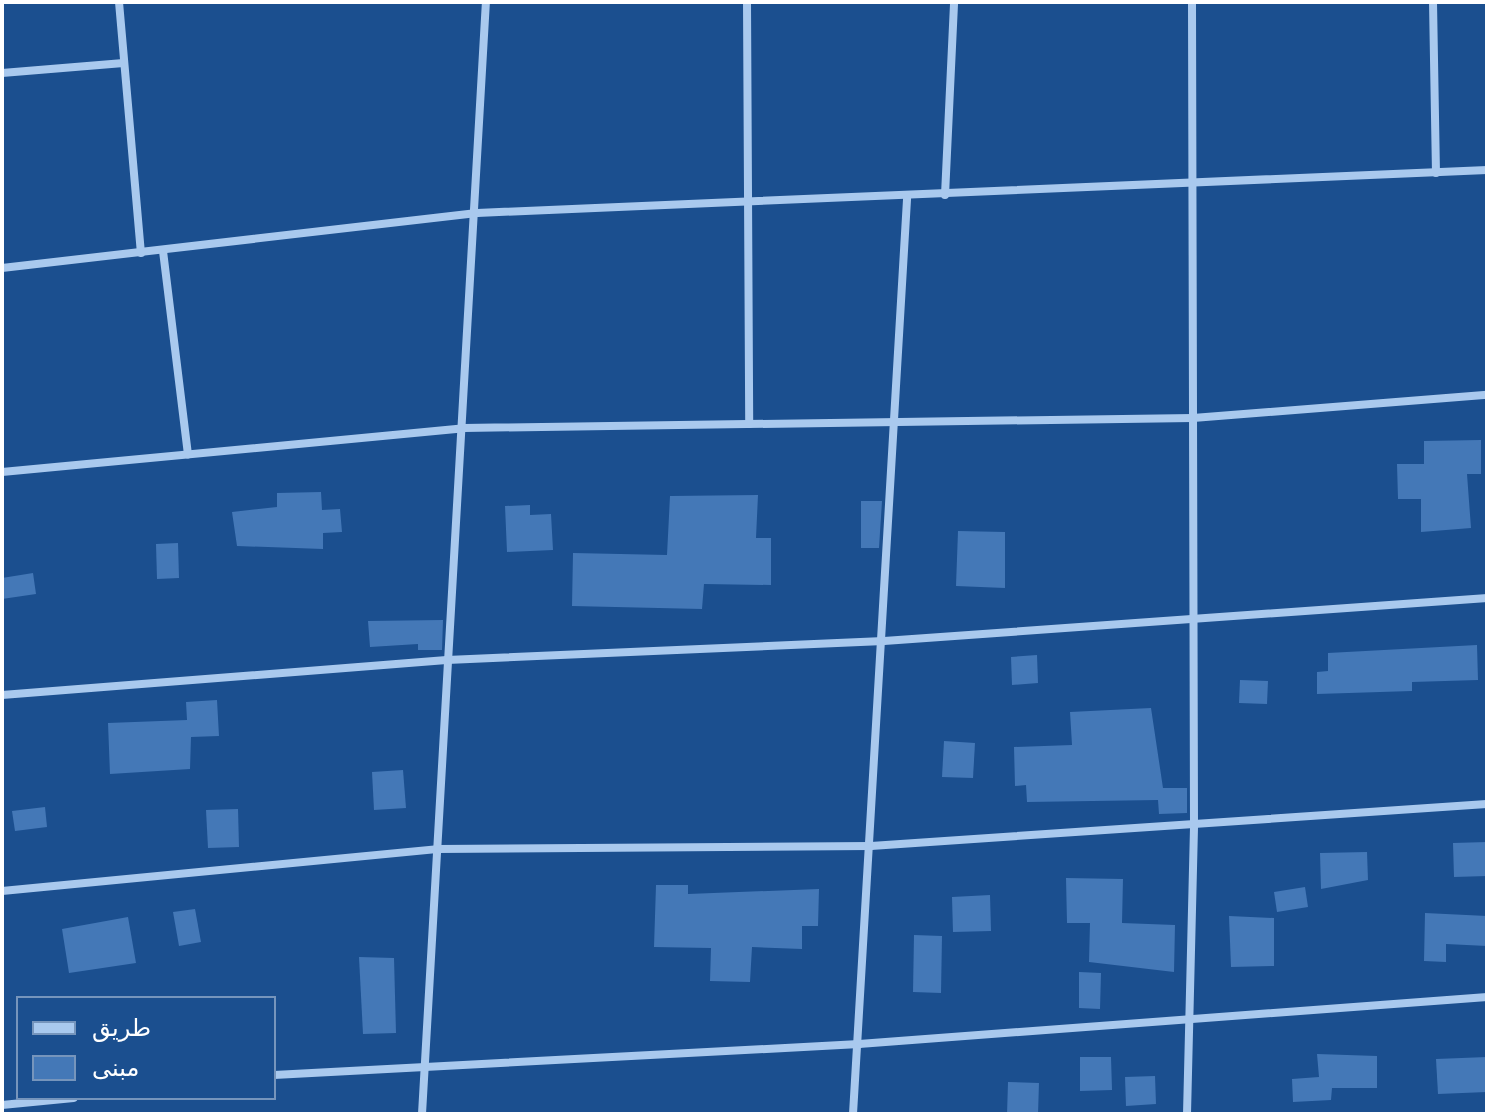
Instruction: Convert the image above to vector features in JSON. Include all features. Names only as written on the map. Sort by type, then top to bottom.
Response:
[{"type":"street","points":[[119,2],[141,253]]},
{"type":"street","points":[[422,1114],[447,660],[477,213],[486,2]]},
{"type":"street","points":[[747,2],[744,199],[749,424]]},
{"type":"street","points":[[945,195],[954,2]]},
{"type":"street","points":[[1187,1114],[1194,823],[1192,2]]},
{"type":"street","points":[[1433,2],[1436,173]]},
{"type":"street","points":[[2,73],[124,63]]},
{"type":"street","points":[[2,268],[477,213],[744,199],[907,199],[1191,179],[1487,170]]},
{"type":"street","points":[[853,1114],[899,422],[907,199]]},
{"type":"street","points":[[163,251],[188,454]]},
{"type":"street","points":[[2,472],[464,428],[1193,418],[1487,395]]},
{"type":"street","points":[[2,695],[447,660],[884,641],[1487,598]]},
{"type":"street","points":[[2,891],[437,849],[871,846],[1487,804]]},
{"type":"street","points":[[276,1075],[425,1062],[859,1044],[1191,1015],[1487,997]]},
{"type":"street","points":[[2,1105],[53,1100]]},
{"type":"building","points":[[1481,440],[1481,474],[1467,474],[1471,528],[1421,532],[1421,499],[1398,499],[1397,464],[1424,464],[1424,441]]},
{"type":"building","points":[[321,492],[322,510],[340,509],[342,532],[323,533],[323,549],[237,546],[232,512],[277,507],[277,493]]},
{"type":"building","points":[[758,495],[756,538],[771,538],[771,585],[704,584],[702,609],[572,606],[573,553],[667,555],[670,496]]},
{"type":"building","points":[[861,501],[882,501],[879,548],[861,548]]},
{"type":"building","points":[[530,505],[530,515],[551,514],[553,550],[507,552],[505,506]]},
{"type":"building","points":[[958,531],[1005,532],[1005,588],[956,586]]},
{"type":"building","points":[[178,543],[179,578],[157,579],[156,544]]},
{"type":"building","points":[[33,573],[36,594],[2,599],[2,578]]},
{"type":"building","points":[[443,620],[442,650],[418,650],[418,644],[370,647],[368,621]]},
{"type":"building","points":[[1477,645],[1478,680],[1412,682],[1412,691],[1317,694],[1317,672],[1328,671],[1328,653]]},
{"type":"building","points":[[1037,655],[1038,683],[1012,685],[1011,657]]},
{"type":"building","points":[[1240,680],[1268,681],[1267,704],[1239,703]]},
{"type":"building","points":[[217,700],[219,736],[191,737],[190,769],[110,774],[108,723],[187,720],[186,702]]},
{"type":"building","points":[[1151,708],[1163,788],[1187,788],[1187,813],[1159,814],[1158,800],[1027,802],[1026,785],[1015,786],[1014,747],[1072,745],[1070,712]]},
{"type":"building","points":[[944,741],[975,743],[973,778],[942,777]]},
{"type":"building","points":[[403,770],[406,808],[374,810],[372,772]]},
{"type":"building","points":[[45,807],[47,827],[15,831],[12,811]]},
{"type":"building","points":[[238,809],[239,847],[208,848],[206,810]]},
{"type":"building","points":[[1487,842],[1487,876],[1454,877],[1453,843]]},
{"type":"building","points":[[1367,852],[1368,880],[1321,889],[1320,853]]},
{"type":"building","points":[[1066,878],[1123,879],[1122,923],[1175,925],[1174,972],[1089,962],[1090,923],[1067,923]]},
{"type":"building","points":[[656,885],[688,885],[688,894],[819,889],[818,926],[802,926],[802,949],[752,947],[750,982],[710,981],[711,948],[654,947]]},
{"type":"building","points":[[1305,887],[1308,907],[1277,912],[1274,892]]},
{"type":"building","points":[[990,895],[991,931],[953,932],[952,897]]},
{"type":"building","points":[[195,909],[201,942],[179,946],[173,912]]},
{"type":"building","points":[[1425,913],[1487,916],[1487,946],[1446,944],[1446,962],[1424,961]]},
{"type":"building","points":[[1229,916],[1274,918],[1274,966],[1231,967]]},
{"type":"building","points":[[128,917],[136,963],[69,973],[62,929]]},
{"type":"building","points":[[914,935],[942,936],[941,993],[913,992]]},
{"type":"building","points":[[359,957],[394,958],[396,1033],[363,1034]]},
{"type":"building","points":[[1079,972],[1101,973],[1100,1009],[1079,1008]]},
{"type":"building","points":[[1317,1054],[1377,1056],[1377,1088],[1332,1088],[1331,1100],[1293,1102],[1292,1079],[1319,1077]]},
{"type":"building","points":[[1080,1057],[1111,1057],[1112,1090],[1080,1091]]},
{"type":"building","points":[[1487,1057],[1487,1092],[1438,1094],[1436,1059]]},
{"type":"building","points":[[1155,1076],[1156,1104],[1126,1106],[1125,1077]]},
{"type":"building","points":[[1008,1082],[1039,1083],[1038,1114],[1007,1114]]}]
